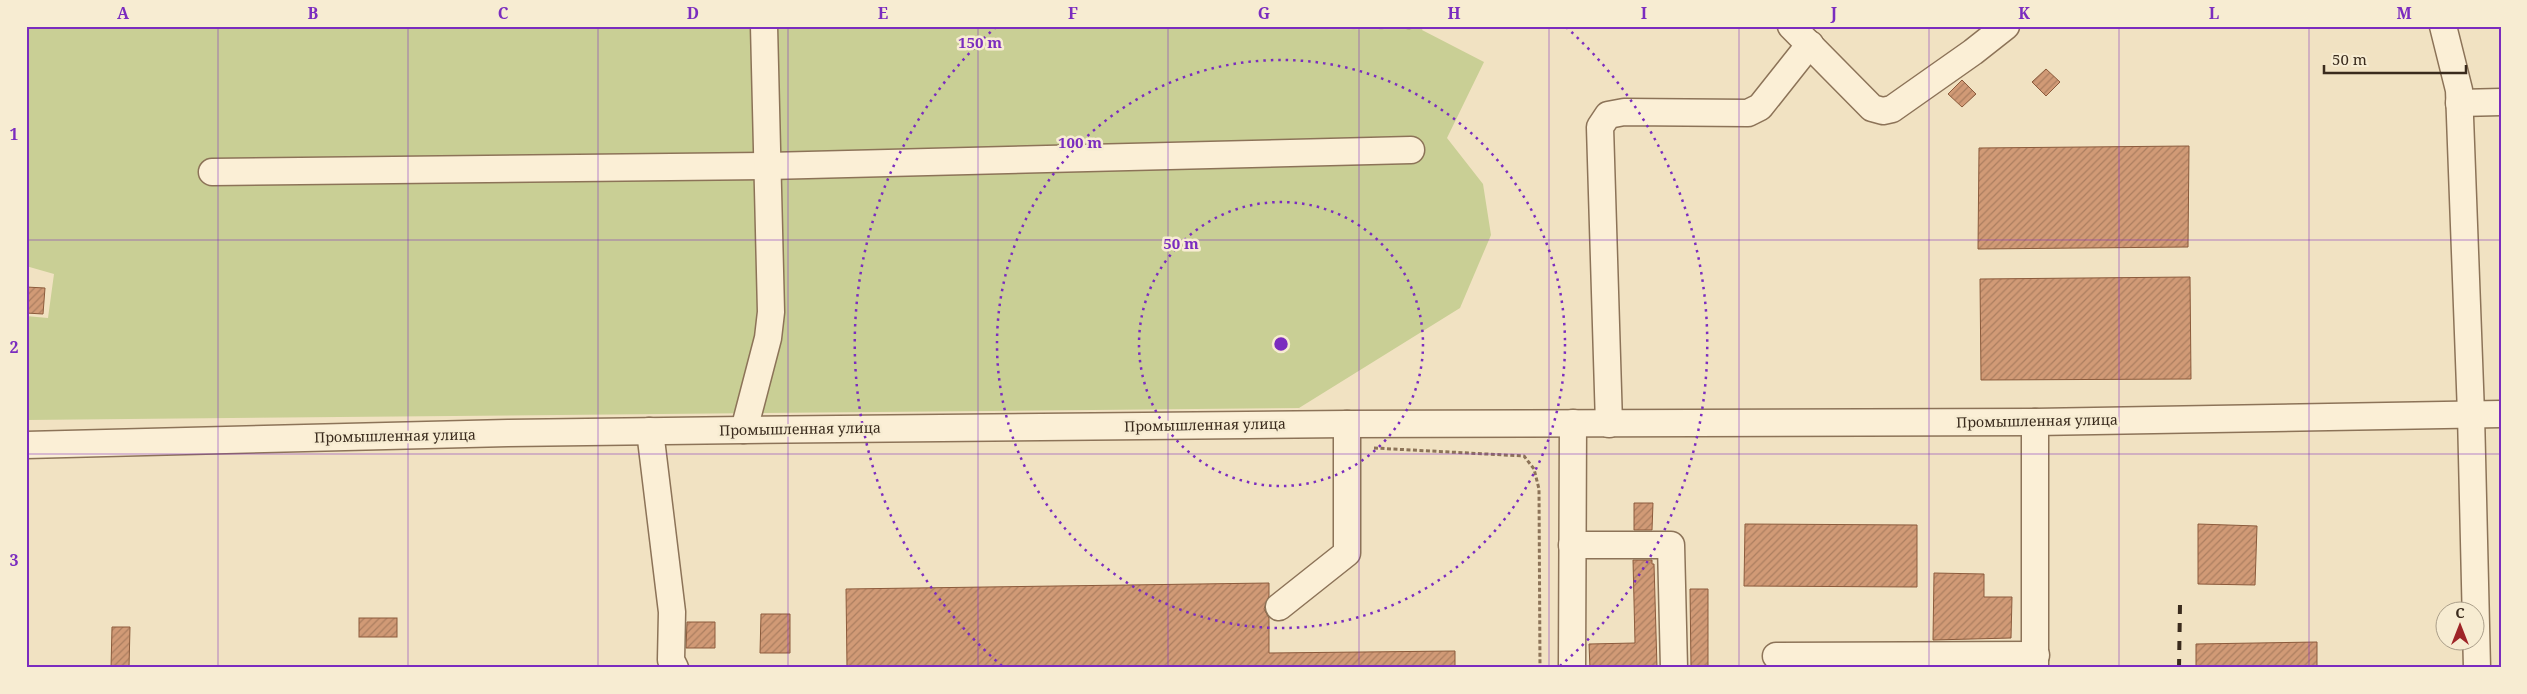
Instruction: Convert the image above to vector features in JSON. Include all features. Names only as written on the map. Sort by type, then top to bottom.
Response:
[{"type":"street","points":[[744,430],[768,338],[770,321],[764,26]]},
{"type":"street","points":[[1791,26],[1872,108],[1883,111],[1892,109],[2006,26]]},
{"type":"street","points":[[2443,26],[2459,90],[2471,414],[2477,668]]},
{"type":"street","points":[[1609,424],[1600,127],[1608,115],[1624,112],[1748,113],[1760,108],[1810,44]]},
{"type":"street","points":[[2459,103],[2501,102]]},
{"type":"street","points":[[212,172],[768,166],[1411,150]]},
{"type":"street","name":"Промышленная улица","points":[[26,445],[744,430],[1347,435],[1573,424],[2036,422],[2501,414]]},
{"type":"street","points":[[1776,656],[2036,662],[2036,422]]},
{"type":"street","points":[[1572,668],[1573,424]]},
{"type":"street","points":[[650,431],[672,612],[672,660],[676,668]]},
{"type":"street","points":[[1279,607],[1347,553],[1347,435]]},
{"type":"street","points":[[1572,545],[1670,545],[1674,668]]},
{"type":"path","points":[[1347,435],[1524,456],[1534,469],[1539,489],[1540,668]]},
{"type":"green space","points":[[26,26],[1286,26],[1287,29],[1422,30],[1484,62],[1447,138],[1483,184],[1491,235],[1460,308],[1299,408],[26,420],[26,316],[48,318],[54,274],[26,266]]},
{"type":"green space","points":[[1286,26],[1424,26],[1422,30],[1287,29]]},
{"type":"building","points":[[2046,69],[2060,82],[2046,96],[2032,82]]},
{"type":"building","points":[[1962,80],[1976,94],[1962,107],[1948,94]]},
{"type":"building","points":[[2189,146],[2188,247],[1978,249],[1979,148]]},
{"type":"building","points":[[2190,277],[2191,379],[1981,380],[1980,279]]},
{"type":"building","points":[[26,287],[45,288],[43,314],[26,313]]},
{"type":"building","points":[[1634,503],[1653,503],[1652,530],[1634,530]]},
{"type":"building","points":[[1745,524],[1917,525],[1917,587],[1744,586]]},
{"type":"building","points":[[2198,524],[2257,526],[2255,585],[2198,584]]},
{"type":"building","points":[[1633,560],[1652,560],[1652,564],[1654,564],[1657,668],[1590,668],[1589,644],[1635,643]]},
{"type":"building","points":[[1934,573],[1984,574],[1984,597],[2012,597],[2011,638],[1933,640]]},
{"type":"building","points":[[1269,583],[1269,596],[1264,609],[1269,618],[1269,653],[1455,651],[1455,668],[847,668],[846,589]]},
{"type":"building","points":[[1690,589],[1708,589],[1708,668],[1691,668]]},
{"type":"building","points":[[761,614],[790,614],[790,653],[760,653]]},
{"type":"building","points":[[359,618],[397,618],[397,637],[359,637]]},
{"type":"building","points":[[687,622],[715,622],[715,648],[686,648]]},
{"type":"building","points":[[112,627],[130,627],[129,668],[111,668]]},
{"type":"building","points":[[2317,642],[2317,668],[2196,668],[2196,644]]},
{"type":"railway","points":[[2179,668],[2180,604]]}]
